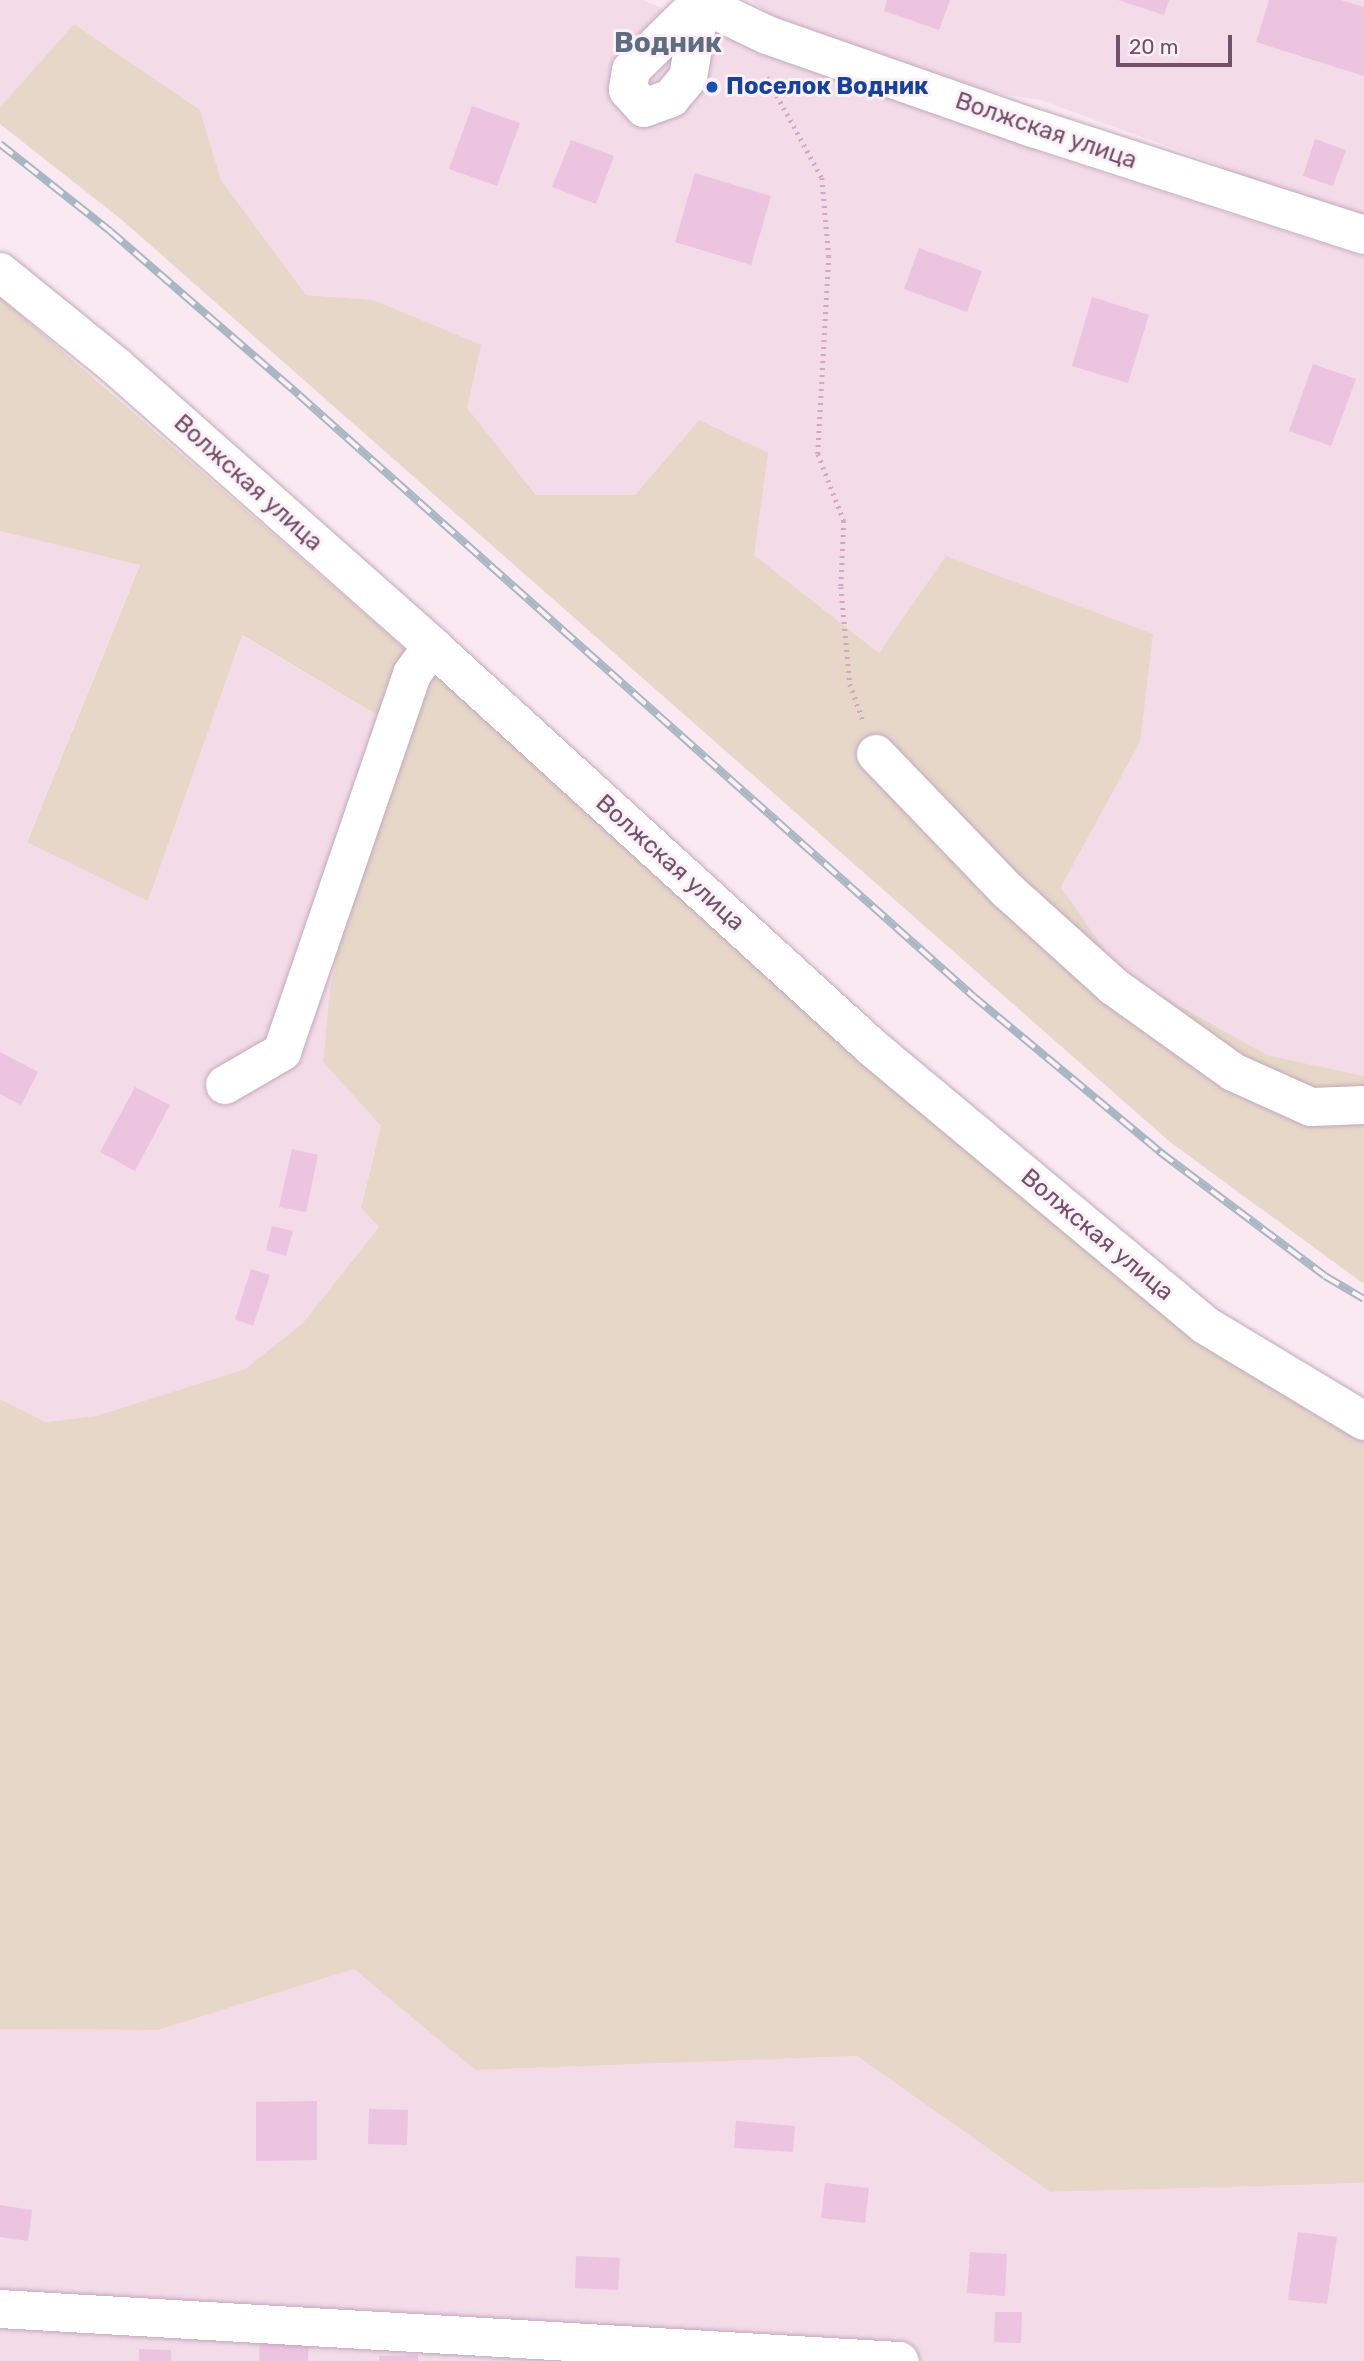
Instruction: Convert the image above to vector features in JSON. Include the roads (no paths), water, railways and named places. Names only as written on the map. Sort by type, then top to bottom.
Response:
[{"type":"street","name":"Волжская улица","points":[[698,1],[767,35],[1036,129],[1364,235]]},
{"type":"street","name":"Волжская улица","points":[[0,272],[116,366],[432,646],[874,1049],[1205,1325],[1364,1422]]},
{"type":"street","points":[[225,1085],[282,1052],[412,674],[432,646]]},
{"type":"street","points":[[876,754],[1008,891],[1113,986],[1233,1072],[1311,1107],[1364,1105]]},
{"type":"street","points":[[0,2309],[899,2361]]},
{"type":"railway","points":[[0,144],[110,231],[299,395],[973,996],[1160,1152],[1325,1276],[1364,1299]]},
{"type":"place","name":"Поселок Водник","points":[[712,87]]},
{"type":"district","name":"Водник","points":[[668,43]]}]
